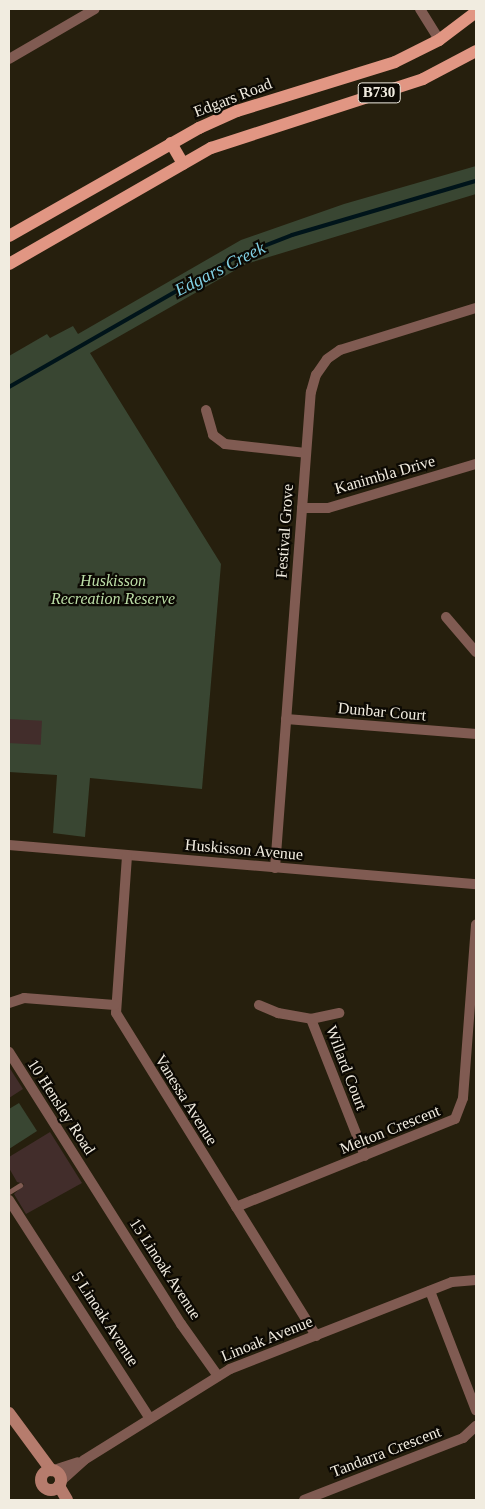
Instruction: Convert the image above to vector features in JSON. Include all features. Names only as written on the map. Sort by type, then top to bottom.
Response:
[{"type":"main road","name":"Edgars Road","points":[[9,236],[171,143],[237,111],[388,65],[439,40],[476,12]]},
{"type":"main road","name":"B730","points":[[9,264],[183,164],[246,134],[422,79],[476,51]]},
{"type":"main road","points":[[171,143],[183,164]]},
{"type":"street","points":[[9,59],[95,9]]},
{"type":"street","points":[[420,9],[439,40]]},
{"type":"street","name":"Festival Grove","points":[[275,868],[311,392],[316,376],[327,359],[354,345],[476,308]]},
{"type":"street","points":[[206,410],[213,435],[225,444],[306,453]]},
{"type":"street","name":"Kanimbla Drive","points":[[302,508],[328,508],[476,464]]},
{"type":"street","points":[[446,617],[476,652]]},
{"type":"street","name":"Dunbar Court","points":[[286,719],[476,734]]},
{"type":"street","name":"Huskisson Avenue","points":[[9,845],[476,884]]},
{"type":"street","name":"Vanessa Avenue","points":[[127,856],[115,1005],[124,1028],[316,1336]]},
{"type":"street","name":"Melton Crescent","points":[[236,1207],[448,1124],[459,1114],[476,924]]},
{"type":"street","points":[[9,1003],[24,998],[115,1005]]},
{"type":"street","name":"Willard Court","points":[[259,1005],[278,1013],[311,1019],[339,1013]]},
{"type":"street","name":"Willard Court","points":[[311,1019],[365,1156]]},
{"type":"street","name":"10 Hensley Road","points":[[9,1052],[12,1064],[69,1155],[89,1178]]},
{"type":"street","name":"15 Linoak Avenue","points":[[89,1178],[218,1376]]},
{"type":"street","name":"5 Linoak Avenue","points":[[9,1200],[23,1226],[34,1234],[150,1419]]},
{"type":"street","name":"Linoak Avenue","points":[[53,1479],[218,1376],[430,1291],[461,1280],[476,1280]]},
{"type":"street","points":[[430,1291],[476,1410]]},
{"type":"street","points":[[9,1413],[67,1500]]},
{"type":"street","name":"Tandarra Crescent","points":[[304,1500],[463,1438],[476,1426]]},
{"type":"street","points":[[53,1479],[60,1500]]},
{"type":"lane","points":[[9,1192],[20,1185]]},
{"type":"green space","name":"Huskisson Recreation Reserve","points":[[476,166],[476,194],[246,264],[90,353],[221,564],[202,789],[90,778],[85,837],[53,833],[57,775],[9,772],[9,356],[47,334],[50,338],[73,326],[78,334],[241,240],[344,204]]},
{"type":"green space","points":[[19,1103],[37,1131],[9,1149],[9,1109]]},
{"type":"building","points":[[9,719],[42,721],[41,745],[9,743]]},
{"type":"building","points":[[9,1067],[23,1089],[9,1098]]},
{"type":"building","points":[[50,1132],[82,1183],[26,1214],[14,1194],[24,1184],[17,1182],[9,1168],[9,1157]]},
{"type":"waterway","name":"Edgars Creek","points":[[9,387],[236,257],[292,235],[476,181]]}]
